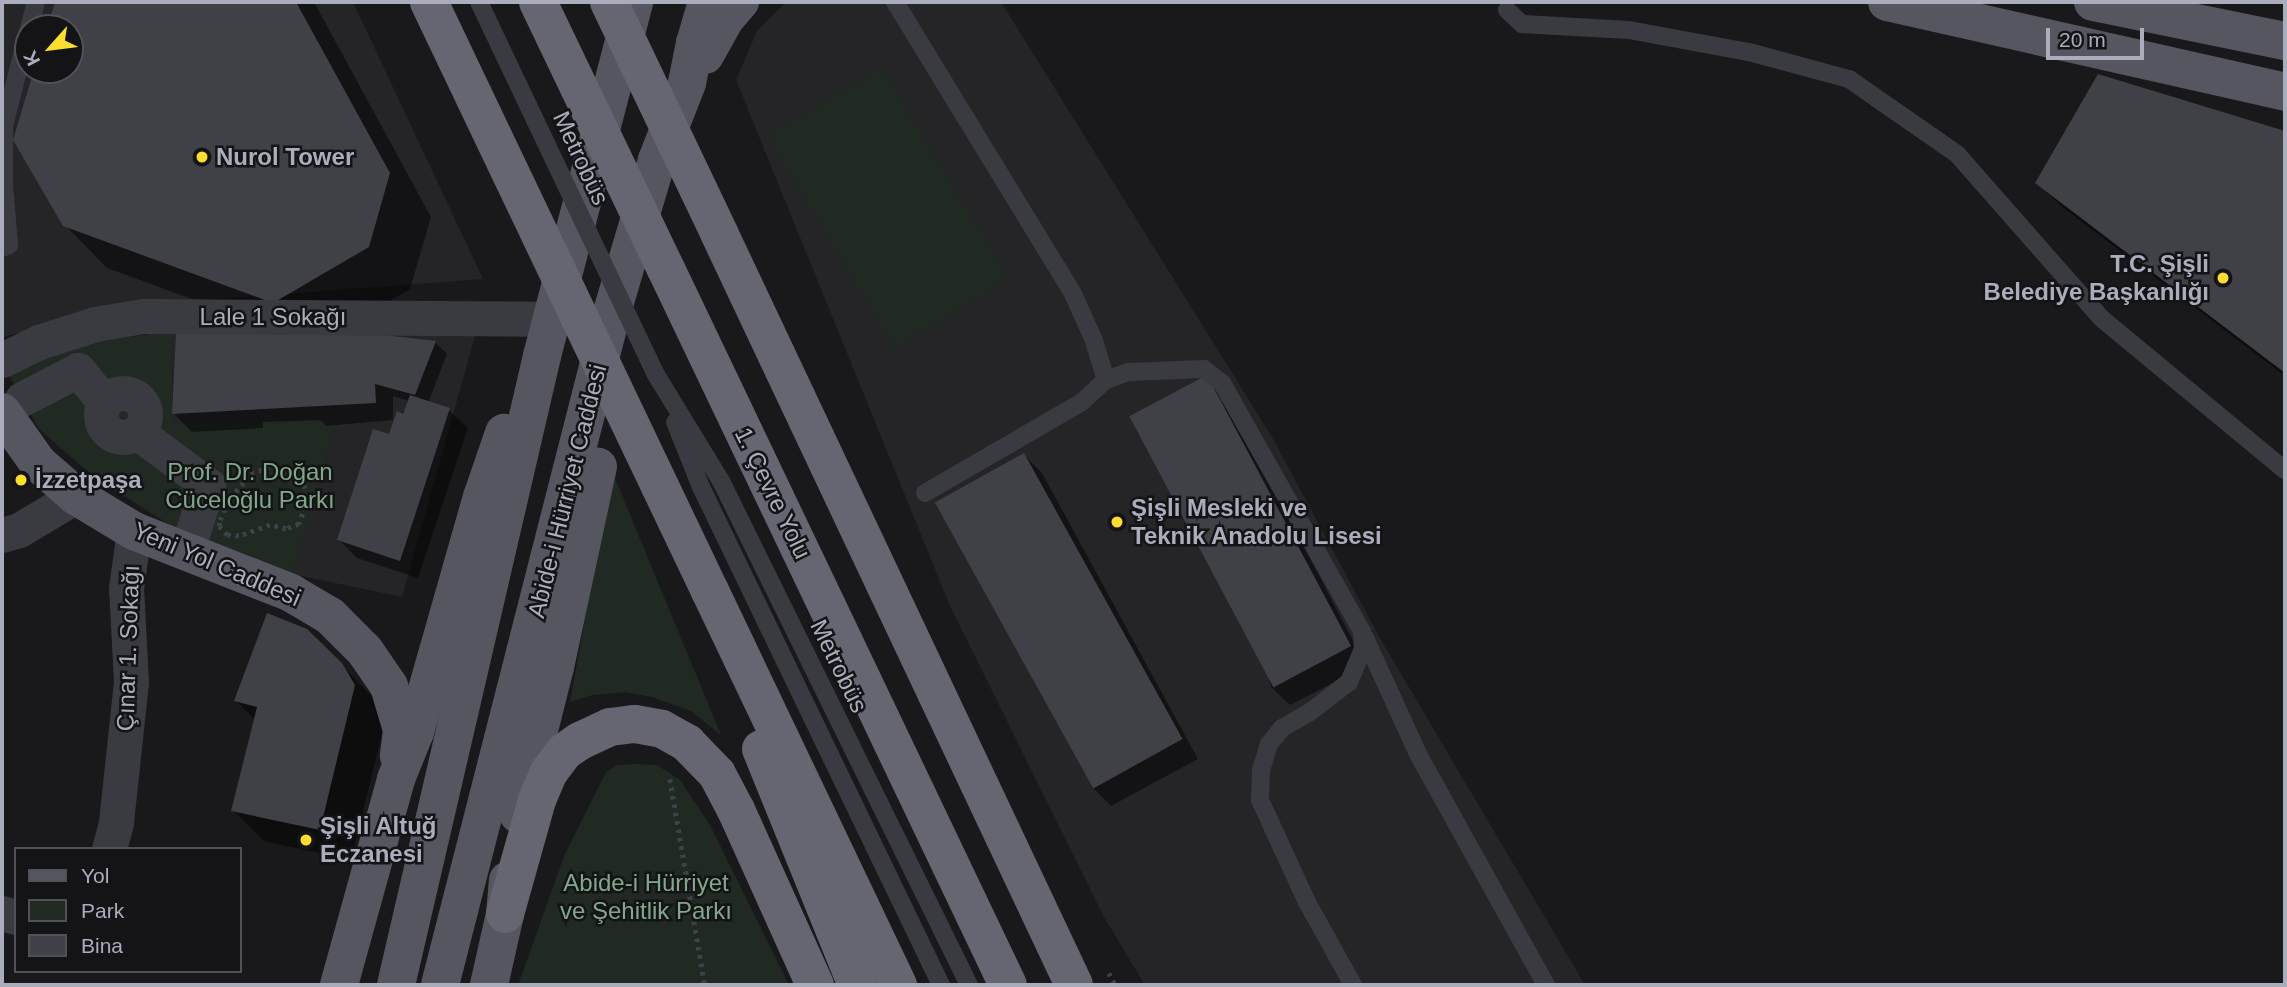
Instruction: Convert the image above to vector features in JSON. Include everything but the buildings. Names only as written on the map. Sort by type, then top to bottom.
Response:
[{"type":"highway","points":[[429,2],[898,985]]},
{"type":"highway","name":"1. Çevre Yolu","points":[[538,2],[1008,985]]},
{"type":"highway","points":[[609,2],[1074,985]]},
{"type":"highway","points":[[710,591],[778,796],[857,985]]},
{"type":"highway","points":[[505,914],[537,800],[549,772],[564,752],[610,727],[635,724],[662,729],[687,743],[716,774],[736,810],[815,985]]},
{"type":"main road","points":[[396,985],[542,356],[635,2]]},
{"type":"main road","name":"Abide-i Hürriyet Caddesi","points":[[440,985],[612,312],[657,160],[687,83],[707,2]]},
{"type":"main road","points":[[687,83],[725,19],[740,2]]},
{"type":"main road","points":[[1887,2],[2285,92]]},
{"type":"main road","points":[[2093,2],[2285,41]]},
{"type":"main road","points":[[489,985],[505,914],[511,842],[555,667],[594,493],[612,312]]},
{"type":"main road","points":[[339,985],[396,779],[415,732],[493,460],[514,405],[542,356]]},
{"type":"main road","name":"Yeni Yol Caddesi","points":[[12,405],[38,463],[76,496],[134,531],[291,593],[330,616],[365,651],[389,686],[402,730],[396,779]]},
{"type":"street","name":"Lale 1 Sokağı","points":[[2,360],[39,342],[95,324],[143,316],[552,319]]},
{"type":"street","points":[[12,405],[78,370],[104,402],[115,394],[127,393],[138,398],[145,409],[144,422],[137,432],[208,485],[206,527]]},
{"type":"street","points":[[2,534],[19,530],[76,496]]},
{"type":"street","name":"Çınar 1. Sokağı","points":[[110,847],[116,822],[131,682],[126,588],[134,531]]},
{"type":"lane","name":"Metrobüs","points":[[480,2],[655,373],[701,487],[942,985]]},
{"type":"lane","points":[[895,2],[1073,293],[1093,338],[1106,380]]},
{"type":"lane","points":[[1507,10],[1522,24],[1629,30],[1749,52],[1849,79],[1957,154],[2101,318],[2285,470]]},
{"type":"lane","points":[[2,248],[9,245],[4,184],[4,126],[14,84]]},
{"type":"lane","points":[[925,493],[1082,402],[1106,380],[1128,372],[1204,369],[1222,383],[1362,631],[1418,754],[1546,985]]},
{"type":"lane","name":"Metrobüs","points":[[655,373],[721,481],[969,985]]},
{"type":"lane","points":[[1353,985],[1307,902],[1259,800],[1261,771],[1269,744],[1282,728],[1310,712],[1349,682],[1363,649],[1362,631]]},
{"type":"path","points":[[266,468],[304,485],[309,498],[299,524],[286,529],[270,525],[239,536],[226,535],[219,526],[206,527],[238,486],[251,474],[266,468]]},
{"type":"path","points":[[662,729],[705,985]]},
{"type":"shaded area","name":"Nurol Tower","points":[[2,2],[353,2],[483,279],[134,305],[2,337]]},
{"type":"shaded area","name":"Şişli Mesleki ve Teknik Anadolu Lisesi","points":[[786,2],[1001,2],[1272,437],[1381,640],[1585,985],[1145,985],[1104,917],[950,606],[736,80],[757,31]]},
{"type":"shaded area","points":[[173,331],[475,336],[402,597],[292,574],[172,423]]},
{"type":"green space","points":[[882,67],[1009,279],[894,348],[767,136]]},
{"type":"green space","name":"Prof. Dr. Doğan Cüceloğlu Parkı","points":[[173,331],[172,423],[335,421],[292,574],[170,525],[93,476],[39,429],[5,368],[62,346]]},
{"type":"green space","points":[[612,471],[721,735],[691,711],[652,697],[625,692],[593,695],[570,702]]},
{"type":"green space","name":"Abide-i Hürriyet ve Şehitlik Parkı","points":[[617,765],[657,765],[680,780],[710,825],[789,985],[518,985],[565,854],[606,772]]},
{"type":"place","name":"Nurol Tower","points":[[202,157]]},
{"type":"place","name":"T.C. Şişli Belediye Başkanlığı","points":[[2223,278]]},
{"type":"place","name":"İzzetpaşa","points":[[21,480]]},
{"type":"place","name":"Şişli Mesleki ve Teknik Anadolu Lisesi","points":[[1117,522]]},
{"type":"place","name":"Şişli Altuğ Eczanesi","points":[[306,840]]}]
